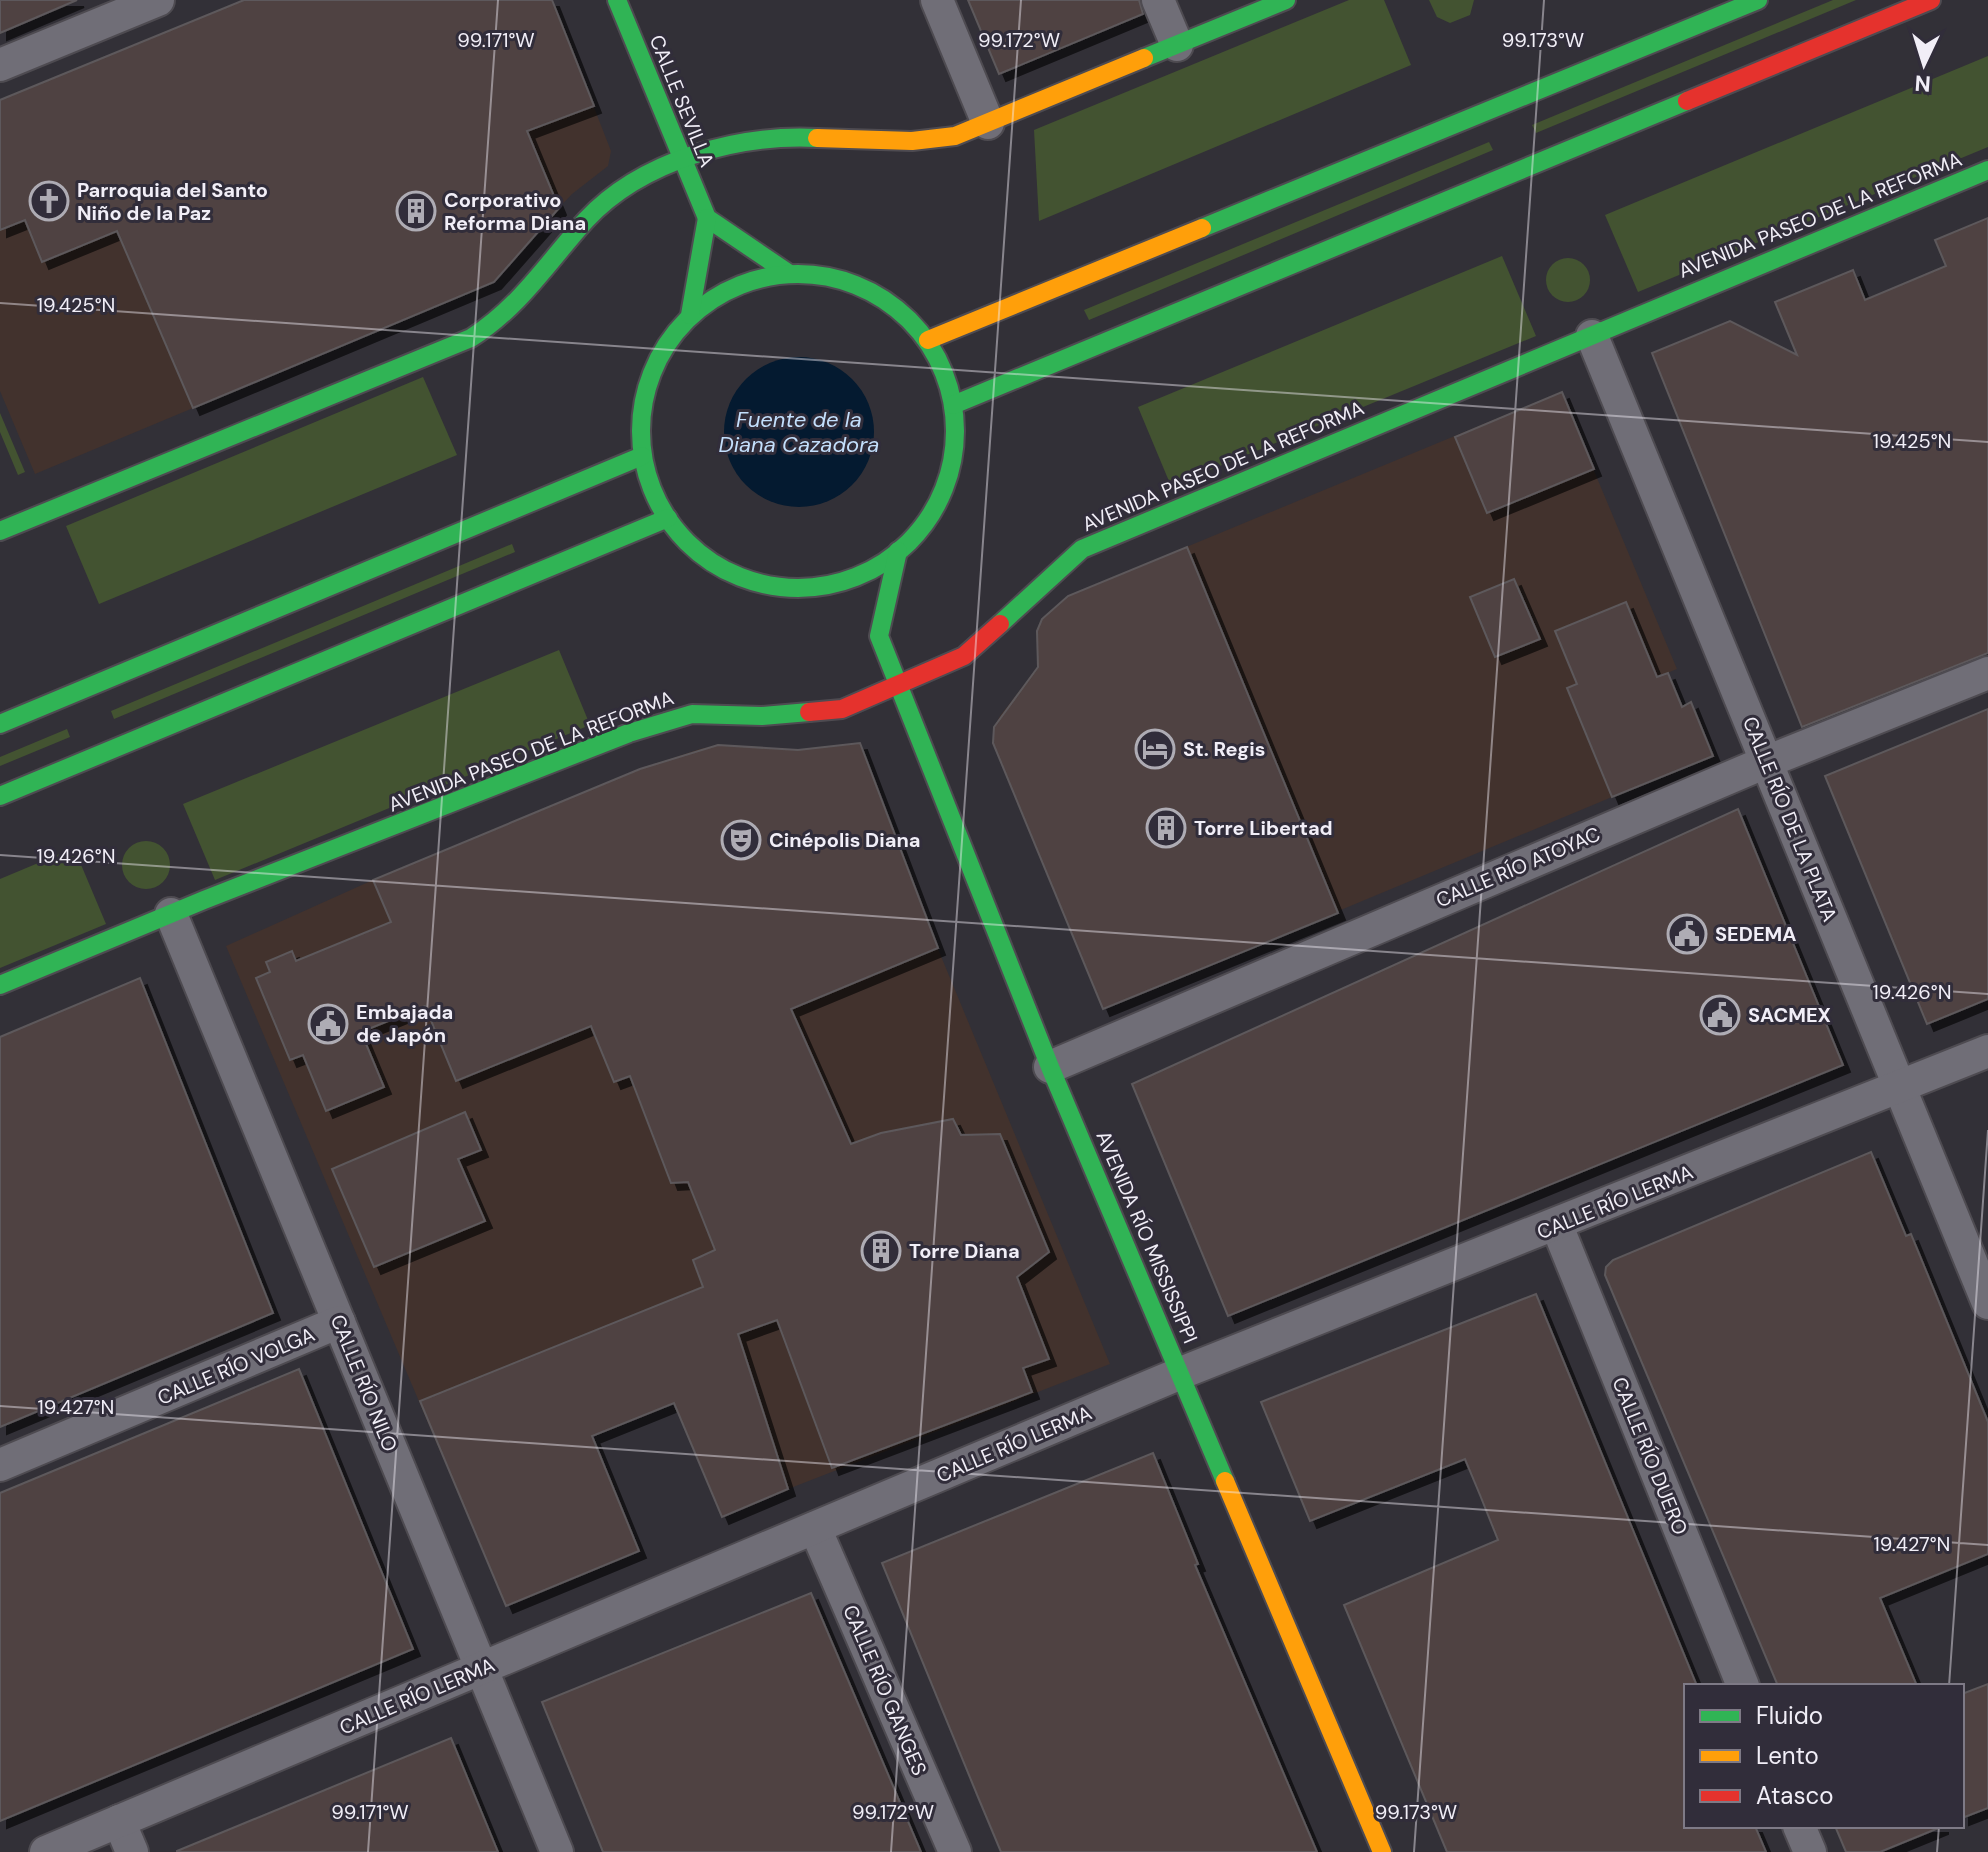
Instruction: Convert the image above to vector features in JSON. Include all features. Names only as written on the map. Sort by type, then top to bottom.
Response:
[{"type":"main road","name":"CALLE SEVILLA","points":[[617,0],[707,218]]},
{"type":"main road","points":[[4,519],[471,338],[498,321],[529,291],[597,210],[628,185],[683,162],[755,139],[783,137],[921,143],[955,136],[1286,0]]},
{"type":"main road","points":[[928,340],[1758,0]]},
{"type":"main road","points":[[953,405],[1931,0]]},
{"type":"main road","name":"AVENIDA PASEO DE LA REFORMA","points":[[0,985],[171,914],[642,729],[692,714],[762,716],[842,709],[964,656],[1082,549],[1988,170]]},
{"type":"main road","points":[[690,315],[707,218],[788,273]]},
{"type":"main road","points":[[788,273],[841,278],[890,302],[928,340],[951,388],[957,441],[945,494],[915,538],[873,571],[824,587],[774,587],[726,571],[685,542],[655,500],[642,456],[642,402],[659,354],[690,315],[735,285],[788,273]]},
{"type":"main road","points":[[0,724],[642,456]]},
{"type":"main road","points":[[0,796],[668,518]]},
{"type":"main road","name":"AVENIDA RÍO MISSISSIPPI","points":[[898,551],[873,631],[1050,1067],[1382,1852]]},
{"type":"main road","points":[[799,587],[834,601]]},
{"type":"street","points":[[0,65],[158,0]]},
{"type":"street","points":[[937,0],[988,123]]},
{"type":"street","points":[[1158,0],[1177,45]]},
{"type":"street","name":"CALLE RÍO DE LA PLATA","points":[[1592,336],[1988,1303]]},
{"type":"street","name":"CALLE RÍO ATOYAC","points":[[1050,1067],[1766,762],[1988,673]]},
{"type":"street","name":"CALLE RÍO NILO","points":[[171,914],[557,1852]]},
{"type":"street","name":"CALLE RÍO LERMA","points":[[46,1852],[1181,1373],[1557,1226],[1988,1051]]},
{"type":"street","name":"CALLE RÍO DUERO","points":[[1557,1226],[1742,1684]]},
{"type":"street","name":"CALLE RÍO VOLGA","points":[[0,1465],[339,1322]]},
{"type":"street","name":"CALLE RÍO GANGES","points":[[815,1528],[955,1852]]},
{"type":"street","points":[[119,1821],[132,1852]]},
{"type":"street","points":[[1800,1828],[1810,1852]]},
{"type":"shaded area","points":[[244,0],[552,0],[611,151],[608,166],[572,194],[485,286],[35,474],[0,391],[0,100]]},
{"type":"shaded area","points":[[1561,392],[1677,669],[1576,710],[1612,797],[1103,1009],[993,743],[994,727],[1000,716],[1038,667],[1037,631],[1043,618],[1068,596]]},
{"type":"shaded area","points":[[860,743],[938,949],[1110,1364],[788,1489],[703,1287],[555,1347],[578,1403],[443,1458],[226,946],[373,880],[640,769],[700,749],[718,745],[798,750]]},
{"type":"green space","points":[[1349,0],[1384,0],[1411,65],[1039,221],[1034,130]]},
{"type":"green space","points":[[1429,0],[1474,0],[1470,15],[1450,23],[1437,17]]},
{"type":"green space","points":[[1833,0],[1856,0],[1536,133],[1532,125]]},
{"type":"green space","points":[[1988,56],[1988,147],[1638,292],[1605,215]]},
{"type":"green space","points":[[1489,142],[1493,150],[1089,320],[1084,310]]},
{"type":"green space","points":[[1502,256],[1536,336],[1171,486],[1138,407]]},
{"type":"green space","points":[[1568,258],[1583,265],[1590,280],[1583,295],[1568,302],[1553,295],[1546,280],[1553,265]]},
{"type":"green space","points":[[423,377],[457,455],[99,604],[66,526]]},
{"type":"green space","points":[[0,413],[25,472],[18,475],[0,432]]},
{"type":"green space","points":[[512,544],[515,552],[114,719],[111,711]]},
{"type":"green space","points":[[559,650],[590,725],[215,880],[183,804]]},
{"type":"green space","points":[[67,729],[70,737],[0,766],[0,757]]},
{"type":"green space","points":[[146,841],[163,848],[170,865],[163,882],[146,889],[129,882],[122,865],[129,848]]},
{"type":"green space","points":[[74,848],[106,924],[0,968],[0,879]]},
{"type":"water","name":"Fuente de la Diana Cazadora","points":[[799,357],[828,363],[852,379],[868,403],[874,432],[868,461],[852,485],[828,501],[799,507],[770,501],[746,485],[730,461],[724,432],[730,403],[746,379],[770,363]]},
{"type":"building","points":[[0,0],[77,0],[0,33]]},
{"type":"building","points":[[244,0],[552,0],[594,106],[527,131],[559,208],[494,282],[193,408],[117,231],[42,262],[25,220],[0,230],[0,100]]},
{"type":"building","points":[[968,0],[1139,0],[1143,14],[999,74]]},
{"type":"building","points":[[1988,218],[1988,653],[1802,727],[1652,353],[1730,321],[1797,355],[1775,302],[1853,270],[1865,300],[1946,266],[1935,240]]},
{"type":"building","points":[[1562,392],[1594,469],[1487,513],[1455,437]]},
{"type":"building","name":"Torre Libertad","points":[[1187,547],[1338,913],[1103,1009],[993,743],[994,727],[1038,667],[1037,631],[1042,619],[1068,596]]},
{"type":"building","points":[[1514,579],[1540,639],[1495,657],[1470,597]]},
{"type":"building","points":[[1626,602],[1657,677],[1668,673],[1682,707],[1691,702],[1713,756],[1612,797],[1567,688],[1577,684],[1555,631]]},
{"type":"building","points":[[1988,709],[1988,999],[1927,1024],[1825,776]]},
{"type":"building","points":[[860,743],[938,948],[791,1009],[851,1144],[881,1133],[953,1119],[961,1135],[1000,1134],[1049,1252],[1017,1277],[1049,1359],[1023,1368],[1032,1392],[832,1468],[777,1320],[738,1334],[788,1489],[722,1517],[674,1403],[592,1436],[639,1551],[506,1606],[420,1401],[703,1287],[693,1260],[715,1250],[688,1182],[671,1183],[630,1076],[614,1082],[591,1026],[456,1081],[425,1006],[361,1032],[384,1087],[326,1111],[303,1055],[290,1060],[256,978],[270,972],[266,962],[292,951],[296,961],[391,922],[373,880],[640,769],[718,745],[798,750]]},
{"type":"building","points":[[1738,809],[1843,1065],[1228,1316],[1132,1084]]},
{"type":"building","points":[[140,978],[273,1313],[0,1427],[0,1037]]},
{"type":"building","points":[[465,1112],[481,1150],[458,1159],[485,1221],[374,1267],[332,1169]]},
{"type":"building","points":[[1871,1152],[1906,1236],[1911,1234],[1988,1422],[1988,1554],[1880,1598],[1916,1684],[1777,1684],[1605,1275],[1606,1267],[1613,1260]]},
{"type":"building","points":[[1536,1294],[1696,1684],[1684,1684],[1684,1828],[1756,1828],[1766,1852],[1447,1852],[1344,1605],[1498,1540],[1480,1495],[1465,1459],[1310,1521],[1261,1402]]},
{"type":"building","points":[[299,1369],[413,1649],[0,1821],[0,1493]]},
{"type":"building","points":[[1153,1453],[1198,1564],[1195,1565],[1317,1852],[1001,1852],[978,1797],[882,1563]]},
{"type":"building","points":[[811,1593],[921,1852],[603,1852],[542,1702]]},
{"type":"building","points":[[1988,1684],[1988,1808],[1964,1817],[1964,1693]]},
{"type":"building","points":[[451,1738],[498,1852],[177,1852],[177,1851]]},
{"type":"building","points":[[1836,1828],[1939,1828],[1880,1852],[1846,1852]]},
{"type":"traffic: fast","points":[[617,0],[707,218],[788,273]]},
{"type":"traffic: fast","points":[[1144,58],[1286,0]]},
{"type":"traffic: fast","points":[[1202,228],[1758,0]]},
{"type":"traffic: fast","points":[[953,405],[1687,101]]},
{"type":"traffic: fast","points":[[0,531],[471,338],[519,298],[586,220],[609,199],[663,167],[724,146],[787,138],[817,138]]},
{"type":"traffic: fast","points":[[1000,624],[1082,549],[1988,170]]},
{"type":"traffic: fast","points":[[690,315],[707,218]]},
{"type":"traffic: fast","points":[[798,274],[829,277],[872,292],[898,309],[920,331],[937,357],[948,385],[955,431],[952,462],[937,505],[920,531],[898,553],[872,570],[844,581],[798,588],[767,585],[724,570],[698,553],[676,531],[659,505],[648,477],[641,431],[644,400],[659,357],[676,331],[698,309],[724,292],[752,281],[798,274]]},
{"type":"traffic: fast","points":[[0,724],[642,456]]},
{"type":"traffic: fast","points":[[0,796],[668,518]]},
{"type":"traffic: fast","points":[[898,551],[879,636],[1050,1067],[1225,1481]]},
{"type":"traffic: fast","points":[[0,985],[204,900],[629,733],[692,714],[762,716],[809,712]]},
{"type":"traffic: slow","points":[[817,138],[912,141],[955,136],[1144,58]]},
{"type":"traffic: slow","points":[[928,340],[1202,228]]},
{"type":"traffic: slow","points":[[1225,1481],[1382,1852]]},
{"type":"traffic: jam","points":[[1687,101],[1931,0]]},
{"type":"traffic: jam","points":[[809,712],[842,709],[964,656],[1000,624]]},
{"type":"place","name":"Parroquia del Santo Niño de la Paz","points":[[49,201]]},
{"type":"place","name":"Corporativo Reforma Diana","points":[[416,211]]},
{"type":"place","name":"St. Regis","points":[[1155,749]]},
{"type":"place","name":"Torre Libertad","points":[[1166,828]]},
{"type":"place","name":"Cinépolis Diana","points":[[741,840]]},
{"type":"place","name":"SEDEMA","points":[[1687,934]]},
{"type":"place","name":"SACMEX","points":[[1720,1015]]},
{"type":"place","name":"Embajada de Japón","points":[[328,1024]]},
{"type":"place","name":"Torre Diana","points":[[881,1251]]}]
